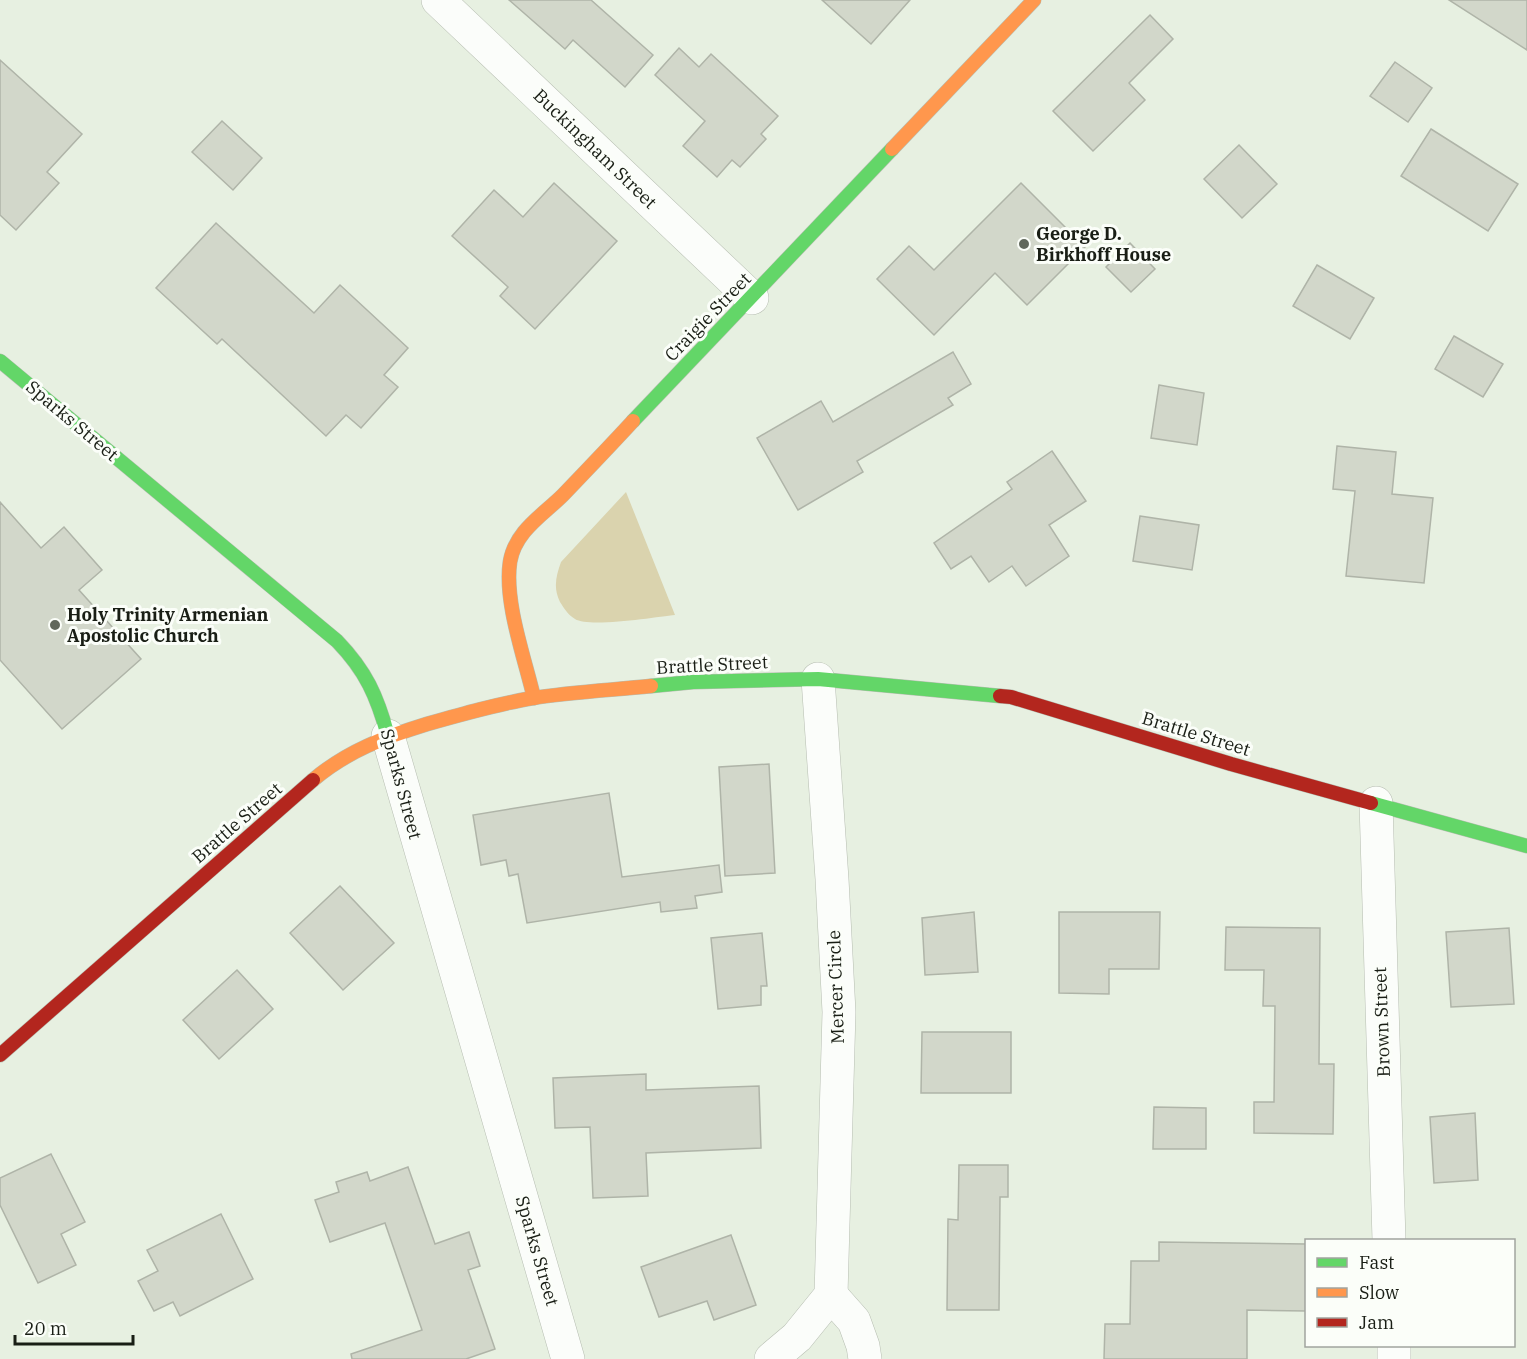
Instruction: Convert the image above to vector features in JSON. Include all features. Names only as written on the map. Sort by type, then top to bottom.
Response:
[{"type":"main road","name":"Craigie Street","points":[[534,698],[529,668],[513,613],[510,566],[513,550],[523,533],[561,497],[752,298],[1034,0]]},
{"type":"main road","name":"Sparks Street","points":[[0,361],[337,642],[367,677],[380,708],[388,736]]},
{"type":"main road","name":"Brattle Street","points":[[0,1056],[328,767],[366,745],[388,736],[465,713],[534,698],[693,682],[818,679],[1011,697],[1231,764],[1527,846]]},
{"type":"street","name":"Buckingham Street","points":[[447,3],[752,298]]},
{"type":"street","name":"Mercer Circle","points":[[818,679],[839,1012],[831,1295]]},
{"type":"street","name":"Sparks Street","points":[[388,736],[568,1359]]},
{"type":"street","name":"Brown Street","points":[[1376,803],[1389,1239]]},
{"type":"street","points":[[771,1359],[797,1337],[831,1295],[854,1321],[865,1359]]},
{"type":"shaded area","points":[[626,492],[675,615],[608,622],[575,619],[563,607],[556,592],[561,562]]},
{"type":"building","points":[[509,0],[591,0],[653,55],[625,87],[573,40],[565,49]]},
{"type":"building","points":[[822,0],[910,0],[871,44]]},
{"type":"building","points":[[1449,0],[1527,0],[1527,50]]},
{"type":"building","points":[[1150,15],[1173,39],[1129,83],[1145,100],[1093,151],[1053,111]]},
{"type":"building","points":[[679,48],[699,67],[711,54],[778,116],[761,134],[766,139],[740,167],[732,160],[717,177],[683,146],[705,121],[655,75]]},
{"type":"building","points":[[0,60],[82,134],[47,172],[59,183],[16,230],[0,215]]},
{"type":"building","points":[[1395,62],[1432,88],[1408,122],[1370,96]]},
{"type":"building","points":[[222,121],[262,158],[233,190],[192,152]]},
{"type":"building","points":[[1431,129],[1518,184],[1488,231],[1401,176]]},
{"type":"building","points":[[1239,145],[1277,184],[1242,218],[1204,179]]},
{"type":"building","points":[[554,183],[617,241],[535,329],[500,296],[508,287],[452,236],[494,190],[523,217]]},
{"type":"building","points":[[1021,183],[1085,247],[1027,305],[995,273],[934,335],[877,279],[909,246],[934,270]]},
{"type":"building","points":[[216,223],[314,313],[340,285],[408,348],[384,375],[398,387],[361,428],[346,415],[326,436],[222,339],[217,344],[156,288]]},
{"type":"building","points":[[1130,243],[1155,269],[1131,292],[1106,267]]},
{"type":"building","points":[[1317,265],[1374,298],[1350,339],[1293,306]]},
{"type":"building","points":[[1454,336],[1503,364],[1483,397],[1435,369]]},
{"type":"building","points":[[953,352],[971,384],[948,398],[953,405],[857,461],[863,472],[798,510],[757,438],[821,401],[833,422]]},
{"type":"building","points":[[1159,385],[1204,393],[1197,445],[1151,438]]},
{"type":"building","points":[[1337,446],[1396,452],[1392,494],[1433,498],[1424,583],[1346,576],[1355,491],[1333,489]]},
{"type":"building","points":[[1052,451],[1086,501],[1049,525],[1069,556],[1026,586],[1012,566],[989,582],[971,556],[951,569],[934,543],[1012,489],[1007,482]]},
{"type":"building","name":"Holy Trinity Armenian Apostolic Church","points":[[0,502],[41,548],[64,527],[102,570],[79,590],[141,659],[62,729],[0,660]]},
{"type":"building","points":[[1140,516],[1199,525],[1192,570],[1133,561]]},
{"type":"building","points":[[769,764],[775,873],[725,876],[719,767]]},
{"type":"building","points":[[609,793],[622,877],[719,865],[722,892],[695,896],[697,908],[661,912],[660,902],[527,923],[518,874],[509,876],[506,860],[481,865],[473,815]]},
{"type":"building","points":[[340,886],[394,943],[343,990],[290,933]]},
{"type":"building","points":[[974,912],[978,972],[925,975],[922,918]]},
{"type":"building","points":[[1059,912],[1160,912],[1159,969],[1109,969],[1109,994],[1059,993]]},
{"type":"building","points":[[1226,927],[1320,928],[1319,1064],[1334,1064],[1333,1134],[1254,1133],[1254,1102],[1274,1102],[1275,1006],[1263,1006],[1264,970],[1225,970]]},
{"type":"building","points":[[1509,928],[1514,1004],[1451,1007],[1446,932]]},
{"type":"building","points":[[762,933],[767,986],[761,986],[761,1005],[718,1009],[711,938]]},
{"type":"building","points":[[237,970],[273,1009],[219,1059],[183,1020]]},
{"type":"building","points":[[922,1032],[1011,1032],[1011,1093],[921,1093]]},
{"type":"building","points":[[646,1074],[646,1090],[759,1086],[761,1148],[646,1153],[648,1196],[593,1198],[590,1127],[555,1128],[553,1078]]},
{"type":"building","points":[[1154,1107],[1206,1108],[1206,1149],[1153,1149]]},
{"type":"building","points":[[1475,1113],[1478,1180],[1434,1183],[1430,1117]]},
{"type":"building","points":[[51,1154],[85,1222],[61,1234],[76,1265],[38,1283],[0,1205],[0,1178]]},
{"type":"building","points":[[959,1165],[1008,1165],[1008,1197],[1000,1197],[999,1310],[947,1310],[948,1219],[958,1220]]},
{"type":"building","points":[[408,1167],[435,1244],[469,1232],[480,1266],[468,1270],[495,1349],[466,1359],[352,1359],[351,1354],[422,1330],[385,1223],[330,1242],[315,1200],[339,1192],[336,1182],[367,1172],[370,1181]]},
{"type":"building","points":[[221,1214],[253,1279],[180,1316],[173,1302],[154,1311],[138,1281],[158,1271],[147,1250]]},
{"type":"building","points":[[731,1235],[756,1305],[714,1320],[707,1301],[659,1317],[641,1267]]},
{"type":"building","points":[[1159,1242],[1305,1244],[1305,1311],[1247,1310],[1247,1359],[1104,1359],[1105,1324],[1130,1324],[1131,1261],[1159,1261]]},
{"type":"traffic: fast","points":[[633,421],[892,149]]},
{"type":"traffic: fast","points":[[0,361],[337,641],[356,663],[369,685],[388,736]]},
{"type":"traffic: fast","points":[[651,686],[693,682],[818,679],[1000,696]]},
{"type":"traffic: fast","points":[[1371,803],[1527,846]]},
{"type":"traffic: slow","points":[[892,149],[1034,0]]},
{"type":"traffic: slow","points":[[534,698],[516,630],[510,595],[510,562],[513,551],[531,524],[563,495],[633,421]]},
{"type":"traffic: slow","points":[[313,780],[339,761],[367,746],[411,729],[453,717],[533,698],[651,686]]},
{"type":"traffic: jam","points":[[1000,696],[1011,697],[1231,764],[1371,803]]},
{"type":"traffic: jam","points":[[0,1055],[313,780]]},
{"type":"place","name":"George D. Birkhoff House","points":[[1024,244]]},
{"type":"place","name":"Holy Trinity Armenian Apostolic Church","points":[[55,625]]}]
